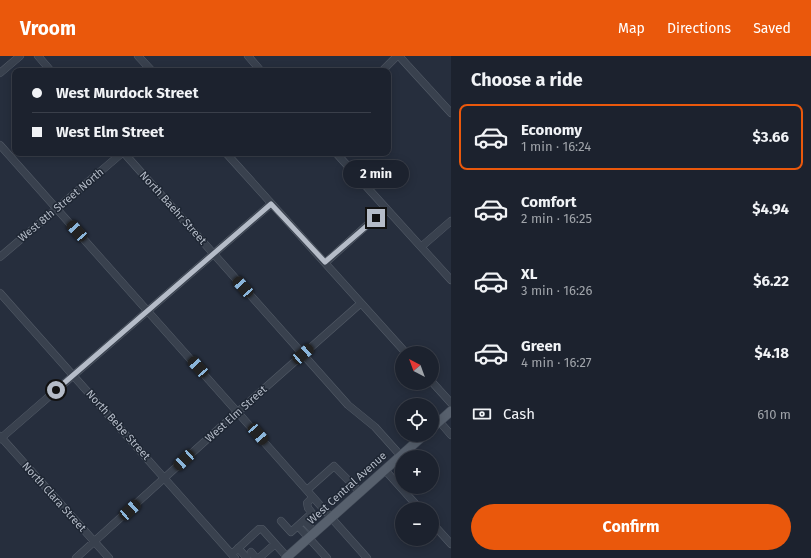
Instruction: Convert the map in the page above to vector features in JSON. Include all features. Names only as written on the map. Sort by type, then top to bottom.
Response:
[{"type":"main road","points":[[439,421],[451,411]]},
{"type":"main road","name":"West Central Avenue","points":[[408,450],[416,442]]},
{"type":"main road","name":"West Central Avenue","points":[[286,558],[395,461]]},
{"type":"street","points":[[0,73],[20,56]]},
{"type":"street","points":[[38,56],[48,68]]},
{"type":"street","points":[[138,56],[149,68]]},
{"type":"street","points":[[248,56],[258,68]]},
{"type":"street","points":[[385,68],[398,56],[451,113]]},
{"type":"street","points":[[0,145],[332,517],[364,557]]},
{"type":"street","name":"West 8th Street North","points":[[0,257],[119,156]]},
{"type":"street","name":"North Baehr Street","points":[[126,156],[348,405],[375,427],[396,450]]},
{"type":"street","points":[[229,156],[400,346]]},
{"type":"street","points":[[339,156],[451,280]]},
{"type":"street","points":[[1,438],[271,204]]},
{"type":"street","points":[[325,262],[386,208]]},
{"type":"street","points":[[421,247],[451,221]]},
{"type":"street","name":"North Bebe Street","points":[[0,293],[233,556]]},
{"type":"street","name":"West Elm Street","points":[[76,558],[361,303]]},
{"type":"street","points":[[439,390],[451,403]]},
{"type":"street","points":[[439,426],[451,435]]},
{"type":"street","name":"North Clara Street","points":[[1,438],[109,558]]},
{"type":"street","points":[[307,490],[334,466],[360,492]]},
{"type":"street","points":[[385,470],[414,502]]},
{"type":"street","points":[[282,521],[291,532],[312,513],[308,508],[307,503],[313,497]]},
{"type":"street","points":[[304,520],[327,558]]},
{"type":"street","points":[[298,526],[312,535]]},
{"type":"street","points":[[248,552],[259,529],[262,529],[286,558]]},
{"type":"street","points":[[439,531],[451,544]]},
{"type":"street","points":[[233,556],[275,544]]},
{"type":"route","points":[[56,390],[271,204],[325,262],[376,218]]}]
